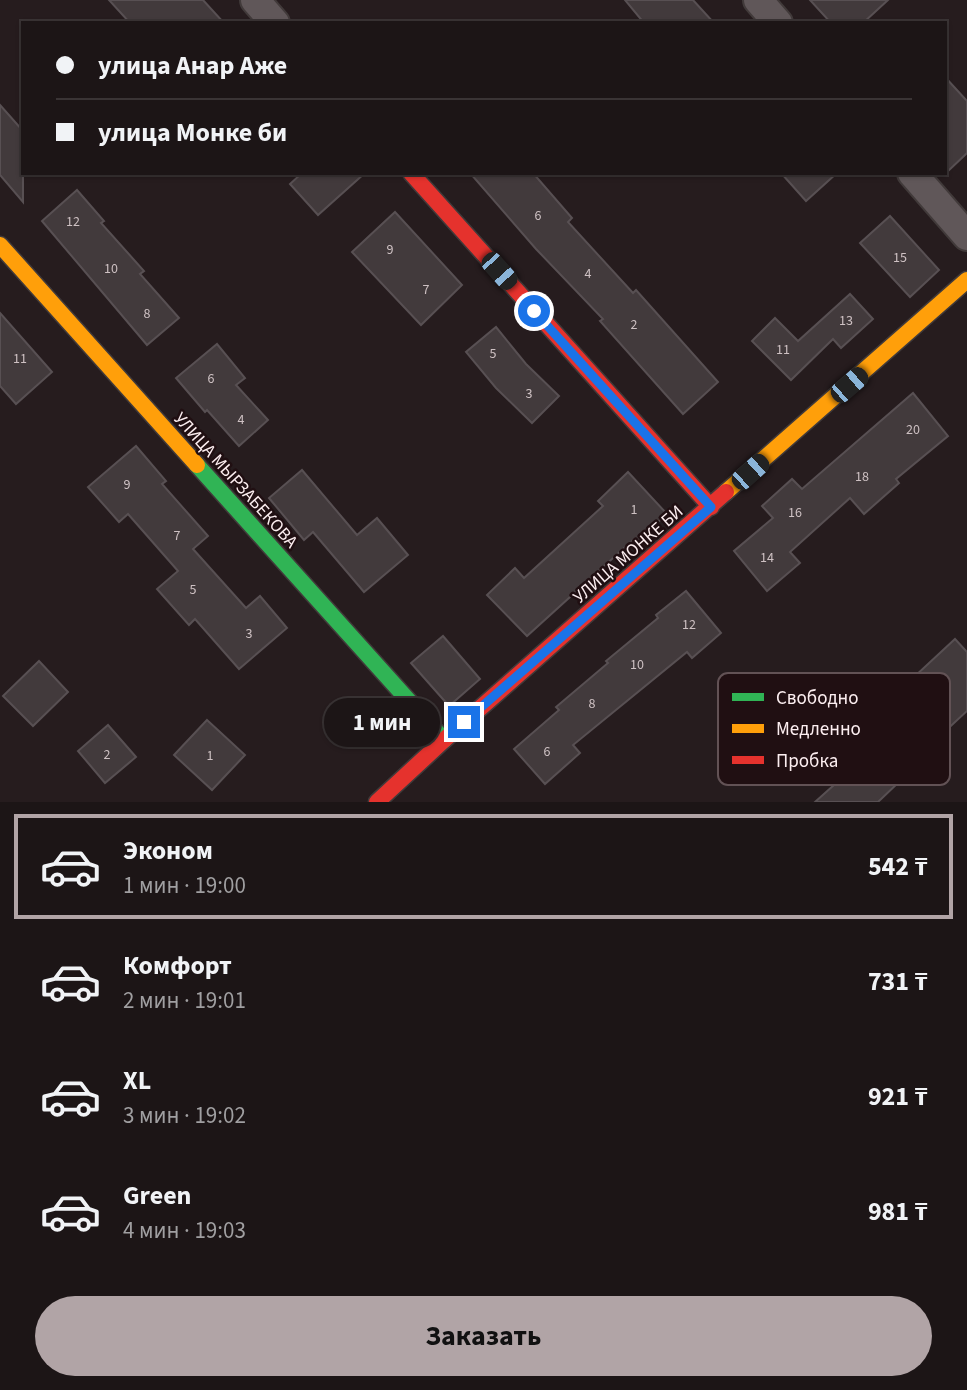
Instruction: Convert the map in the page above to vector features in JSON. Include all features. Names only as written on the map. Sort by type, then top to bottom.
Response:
[{"type":"street","points":[[255,0],[273,21]]},
{"type":"street","points":[[758,0],[776,21]]},
{"type":"street","points":[[413,175],[711,507]]},
{"type":"street","points":[[914,175],[967,236]]},
{"type":"street","name":"УЛИЦА МЫРЗАБЕКОВА","points":[[0,246],[444,740]]},
{"type":"street","name":"УЛИЦА МОНКЕ БИ","points":[[377,802],[967,280]]},
{"type":"building","points":[[109,0],[203,0],[222,21],[128,21]]},
{"type":"building","points":[[625,0],[693,0],[712,21],[642,21]]},
{"type":"building","points":[[810,0],[888,0],[865,21],[829,21]]},
{"type":"building","points":[[947,79],[967,101],[967,153],[947,172]]},
{"type":"building","points":[[0,105],[21,129],[23,202],[0,175]]},
{"type":"building","points":[[300,175],[363,175],[318,215],[290,184]]},
{"type":"building","points":[[472,175],[535,175],[572,218],[568,222],[633,293],[636,290],[718,382],[683,414],[600,321],[603,319],[536,249]]},
{"type":"building","points":[[783,175],[835,175],[806,201]]},
{"type":"building","points":[[77,190],[104,221],[101,223],[144,271],[140,274],[179,318],[147,345],[42,221]]},
{"type":"building","points":[[395,212],[462,285],[421,325],[352,252]]},
{"type":"building","points":[[890,216],[939,270],[910,297],[860,243]]},
{"type":"building","points":[[850,294],[873,319],[841,348],[833,339],[791,380],[752,341],[775,318],[798,341]]},
{"type":"building","points":[[0,313],[52,372],[16,404],[0,386]]},
{"type":"building","points":[[496,327],[526,364],[559,396],[532,423],[496,388],[466,352]]},
{"type":"building","points":[[217,344],[245,378],[236,385],[268,420],[239,446],[176,378]]},
{"type":"building","points":[[913,393],[948,436],[896,479],[899,483],[864,514],[850,498],[790,552],[800,563],[767,591],[734,551],[773,518],[762,506],[792,479],[802,489]]},
{"type":"building","points":[[136,446],[166,481],[162,484],[208,536],[193,549],[246,608],[260,596],[287,628],[239,669],[195,619],[189,625],[157,589],[178,571],[128,514],[119,522],[88,487]]},
{"type":"building","points":[[302,470],[357,535],[377,518],[408,555],[364,592],[313,532],[304,540],[269,498]]},
{"type":"building","points":[[628,472],[667,514],[636,542],[634,539],[527,636],[487,595],[515,568],[524,578],[603,506],[598,501]]},
{"type":"building","points":[[686,591],[721,633],[692,658],[687,652],[573,745],[580,753],[545,784],[514,749],[559,710],[556,707],[608,663],[606,661],[658,618],[656,615]]},
{"type":"building","points":[[443,636],[480,679],[449,706],[411,663]]},
{"type":"building","points":[[955,639],[967,652],[967,711],[950,727],[950,673],[918,673]]},
{"type":"building","points":[[39,661],[68,692],[33,726],[3,696]]},
{"type":"building","points":[[207,720],[245,755],[212,790],[174,755]]},
{"type":"building","points":[[108,725],[136,757],[105,783],[78,751]]},
{"type":"building","points":[[834,785],[896,785],[878,802],[815,802]]},
{"type":"traffic: fast","points":[[197,465],[444,740]]},
{"type":"traffic: slow","points":[[0,245],[197,465]]},
{"type":"traffic: slow","points":[[726,492],[967,280]]},
{"type":"traffic: jam","points":[[413,175],[711,507]]},
{"type":"traffic: jam","points":[[377,802],[726,492]]},
{"type":"route","points":[[464,722],[711,507],[534,311]]}]
